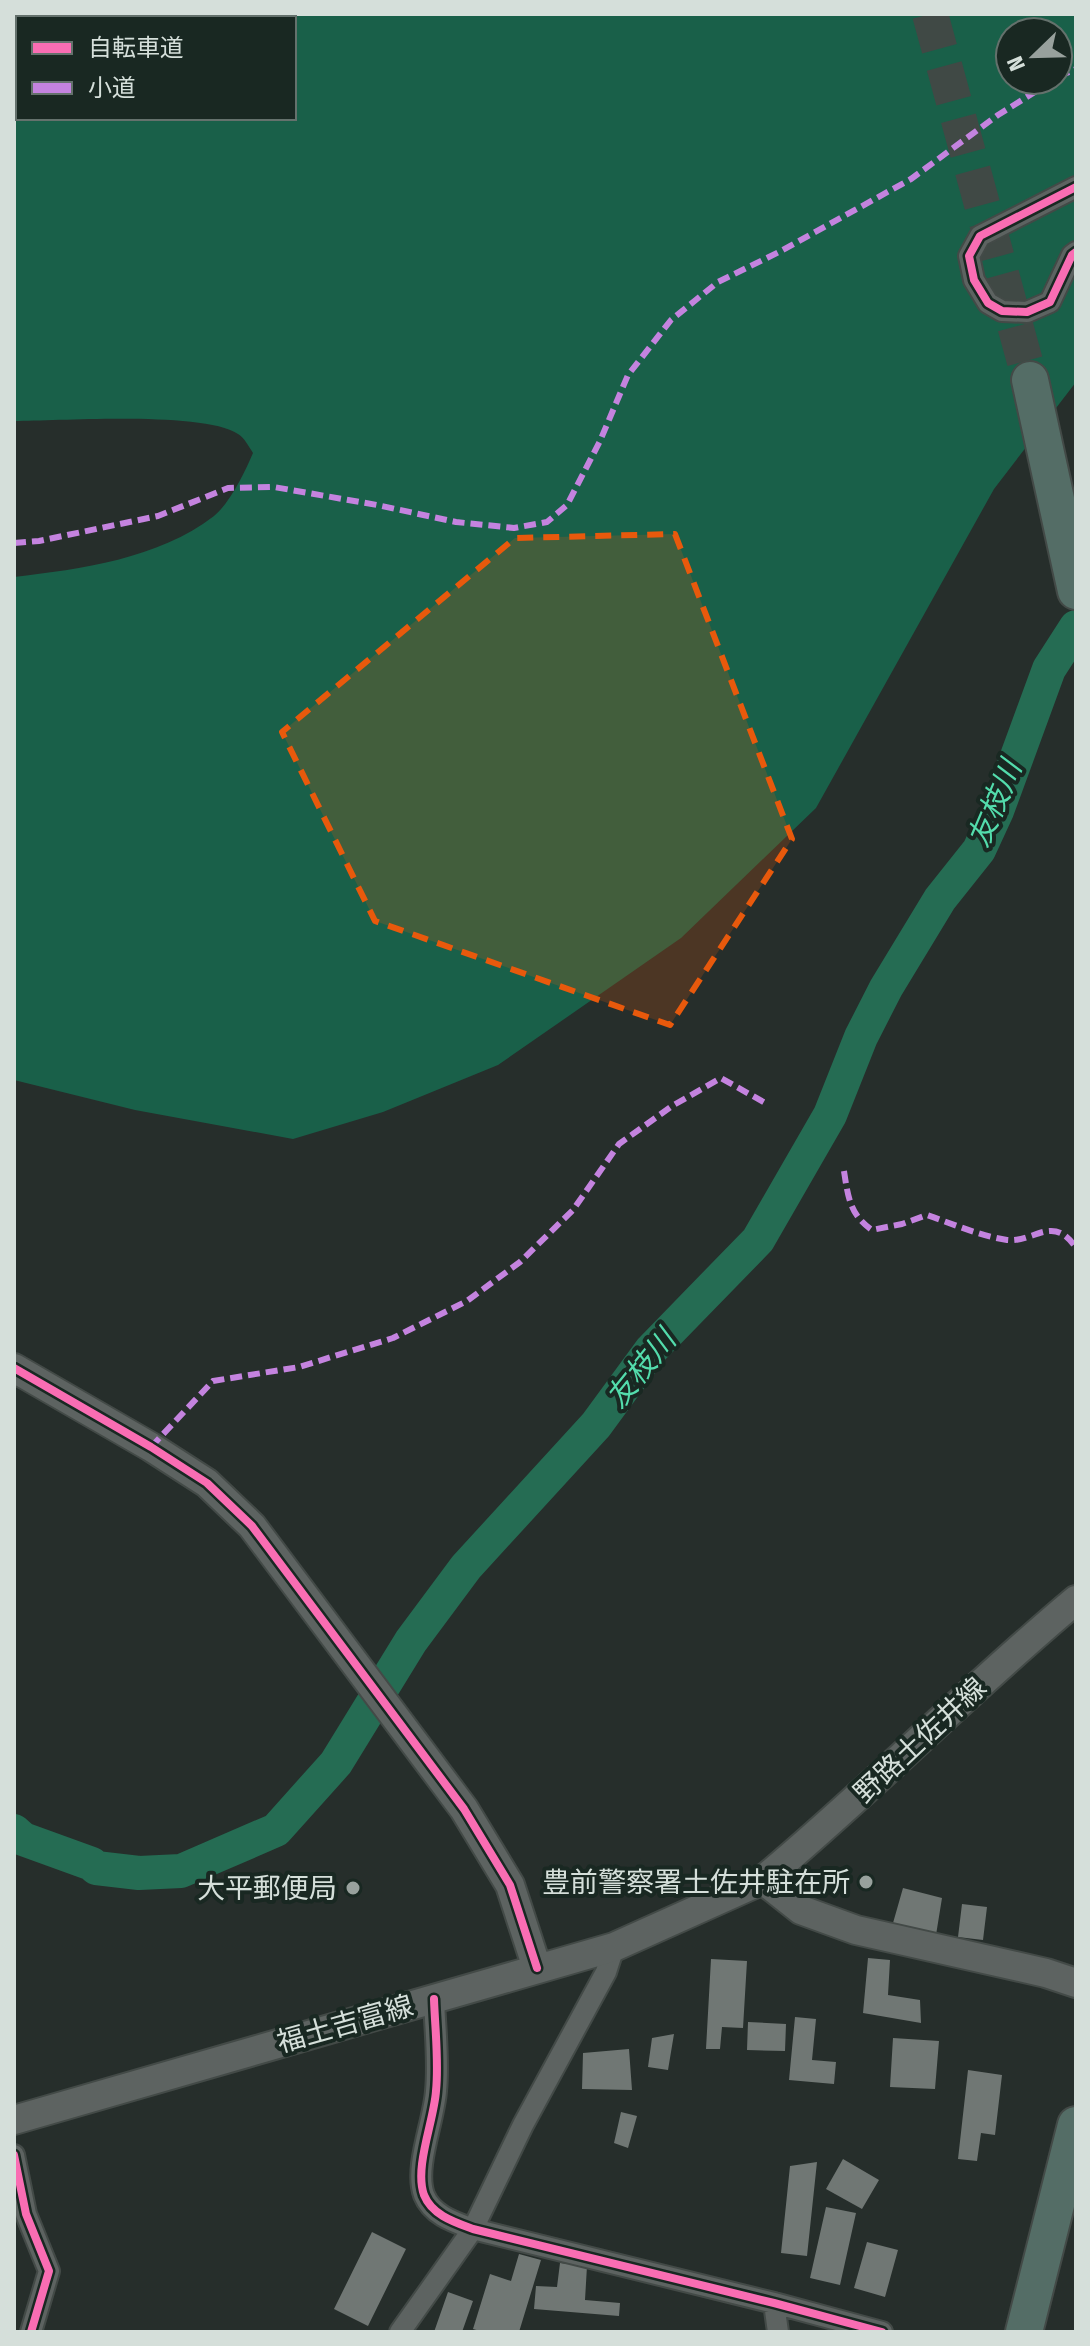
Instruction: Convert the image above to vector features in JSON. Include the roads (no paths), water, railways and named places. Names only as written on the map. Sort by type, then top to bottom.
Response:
[{"type":"highway","points":[[1030,380],[1076,591]]},
{"type":"highway","points":[[1024,2332],[1076,2125]]},
{"type":"main road","points":[[14,1368],[207,1483],[252,1526],[464,1809],[510,1885],[537,1968]]},
{"type":"main road","name":"野路土佐井線","points":[[763,1880],[845,1811],[1010,1656],[1076,1600]]},
{"type":"main road","points":[[763,1880],[801,1910],[856,1930],[1046,1973],[1076,1983]]},
{"type":"main road","name":"福土吉富線","points":[[14,2120],[614,1947],[763,1880]]},
{"type":"street","points":[[1076,187],[980,236],[969,256],[974,280],[988,303],[1002,311],[1027,312],[1050,302],[1076,252]]},
{"type":"street","points":[[400,2332],[473,2229],[523,2125],[606,1972],[614,1947]]},
{"type":"street","points":[[434,1999],[436,2091],[421,2175],[424,2194],[432,2208],[448,2220],[473,2229],[882,2332]]},
{"type":"street","points":[[14,2155],[26,2214],[49,2271],[31,2332]]},
{"type":"street","points":[[774,2303],[778,2332]]},
{"type":"waterway","name":"友枝川","points":[[14,1831],[23,1839],[96,1868],[139,1873],[181,1871],[276,1830],[336,1763],[411,1641],[466,1567],[596,1425],[651,1350],[758,1240],[830,1115],[861,1037],[886,988],[940,899],[979,850],[997,811],[1049,669],[1076,627]]},
{"type":"tunnel","points":[[930,14],[1030,380]]},
{"type":"place","name":"豊前警察署土佐井駐在所","points":[[866,1882]]},
{"type":"place","name":"大平郵便局","points":[[353,1888]]}]
